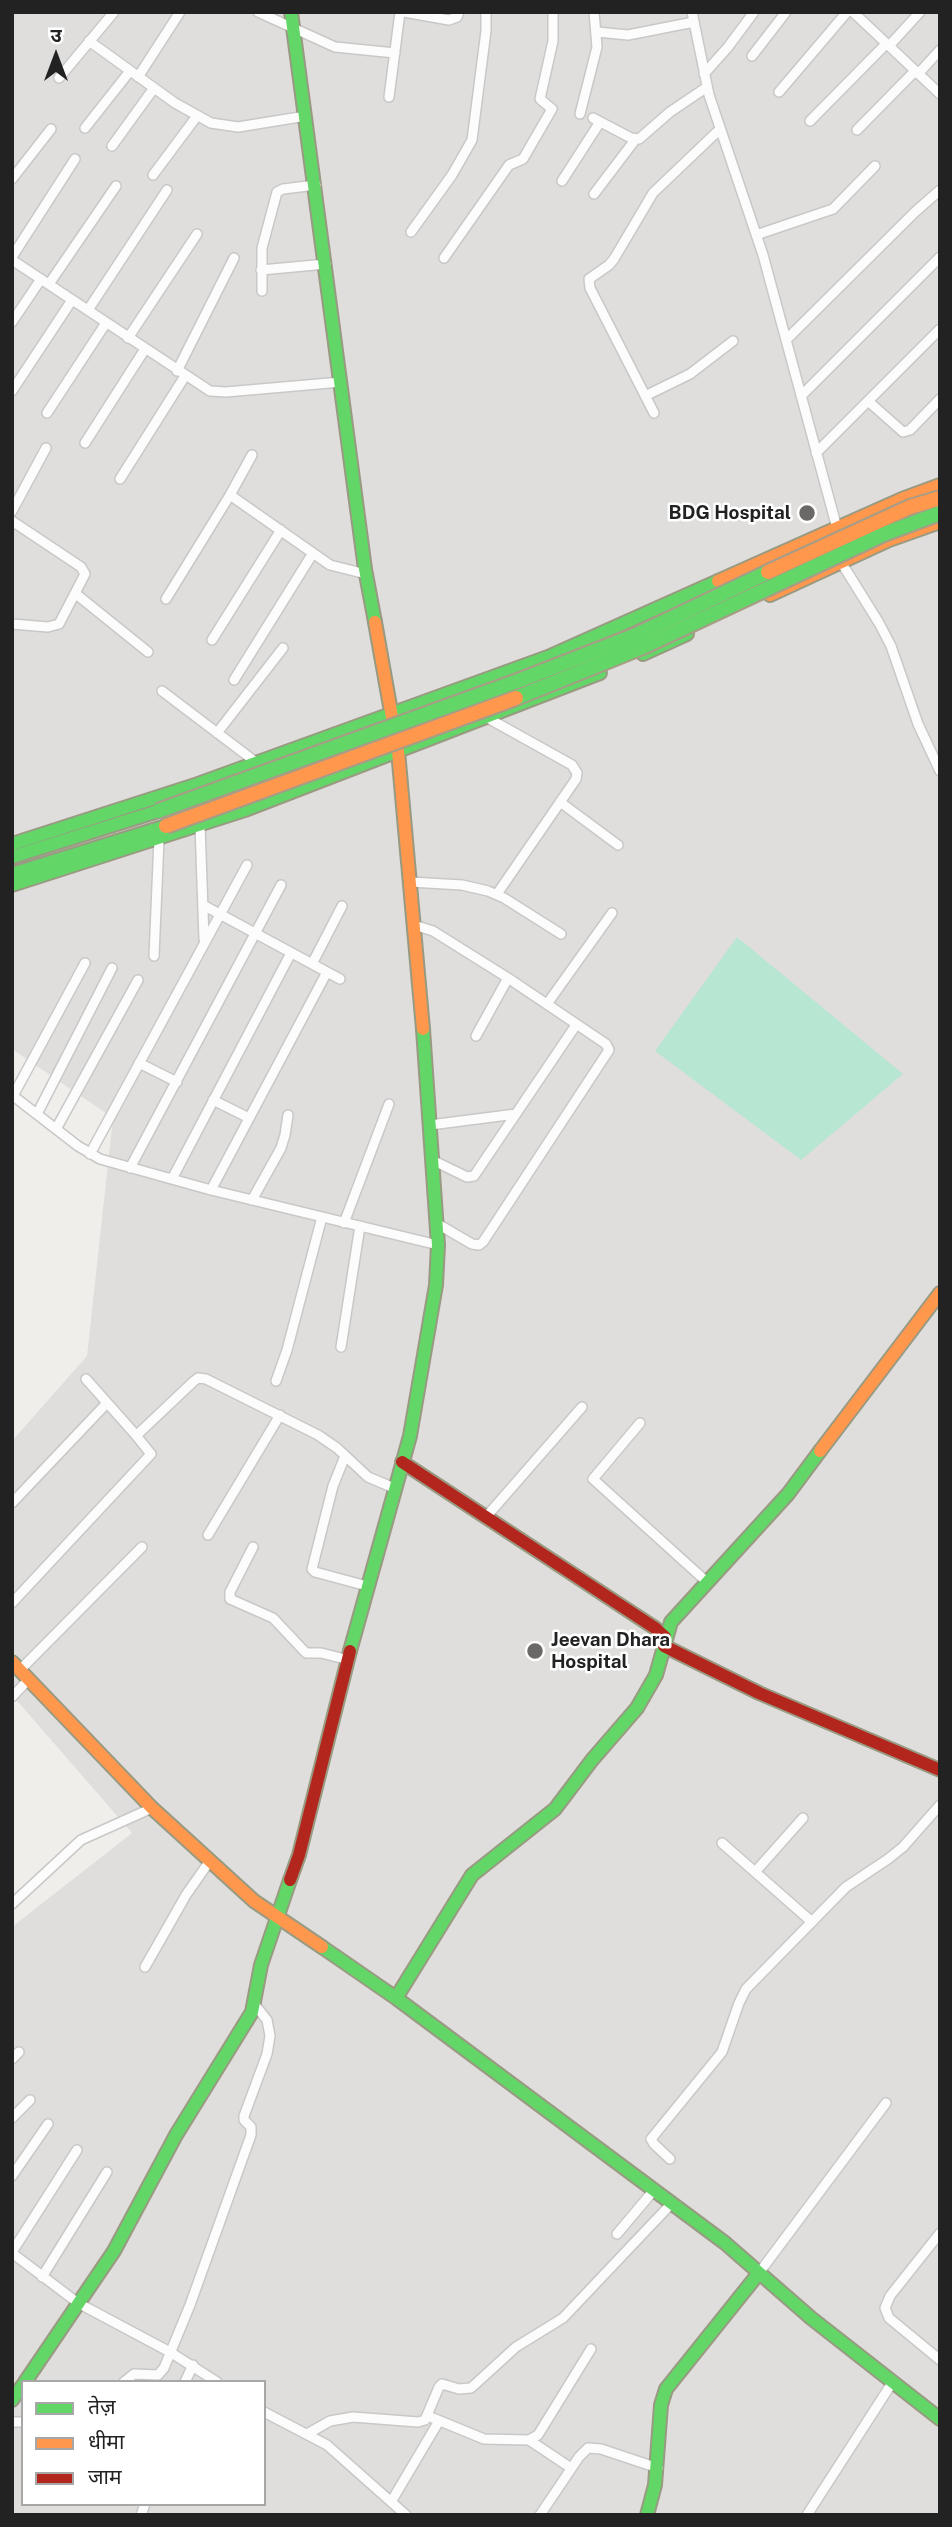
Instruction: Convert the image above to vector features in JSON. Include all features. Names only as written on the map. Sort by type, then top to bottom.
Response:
[{"type":"main road","points":[[26,2380],[114,2251],[176,2134],[255,2006],[261,1965],[278,1919],[321,1772],[367,1586],[413,1424],[434,1305],[438,1245],[398,751],[366,574],[294,30],[294,13]]},
{"type":"main road","points":[[12,844],[198,784],[548,657],[902,499],[940,485]]},
{"type":"main road","points":[[12,857],[158,811],[523,679],[636,635],[862,528],[910,507],[940,498]]},
{"type":"main road","points":[[12,886],[162,833],[561,682],[645,646],[884,534],[940,513]]},
{"type":"main road","points":[[12,874],[200,825],[398,751],[571,685],[889,540],[940,522]]},
{"type":"main road","points":[[396,1998],[472,1875],[555,1809],[592,1760],[637,1708],[656,1675],[671,1622],[761,1526],[814,1462],[939,1294]]},
{"type":"main road","points":[[402,1462],[655,1628],[664,1642],[759,1693],[940,1770]]},
{"type":"main road","points":[[21,1670],[152,1808],[209,1862],[278,1919],[396,1998],[725,2243],[811,2319],[940,2419]]},
{"type":"main road","points":[[647,2515],[658,2468],[662,2404],[666,2389],[759,2273]]},
{"type":"street","points":[[60,78],[114,12]]},
{"type":"street","points":[[85,128],[134,74],[180,12]]},
{"type":"street","points":[[258,12],[335,47],[395,54]]},
{"type":"street","points":[[389,96],[402,12],[449,20],[457,17],[459,12]]},
{"type":"street","points":[[411,232],[452,175],[472,140],[485,44],[486,12]]},
{"type":"street","points":[[444,258],[509,165],[523,159],[552,109],[540,101],[540,97],[553,41],[553,12]]},
{"type":"street","points":[[580,114],[595,60],[597,32],[594,12]]},
{"type":"street","points":[[704,74],[754,12]]},
{"type":"street","points":[[751,56],[786,12]]},
{"type":"street","points":[[779,92],[847,12]]},
{"type":"street","points":[[853,12],[864,16],[888,45],[940,94]]},
{"type":"street","points":[[810,121],[920,12]]},
{"type":"street","points":[[597,32],[628,35],[693,17],[707,88],[756,235],[836,528]]},
{"type":"street","points":[[89,41],[197,116],[223,126],[238,127],[306,116]]},
{"type":"street","points":[[857,130],[940,50]]},
{"type":"street","points":[[112,146],[154,88]]},
{"type":"street","points":[[594,194],[635,140],[642,138],[678,106],[707,88]]},
{"type":"street","points":[[153,175],[197,116]]},
{"type":"street","points":[[562,181],[596,120],[635,140]]},
{"type":"street","points":[[12,179],[51,129]]},
{"type":"street","points":[[654,413],[590,288],[589,279],[614,259],[653,193],[719,130]]},
{"type":"street","points":[[75,159],[13,262],[204,388],[217,392],[341,382]]},
{"type":"street","points":[[756,235],[834,209],[875,166]]},
{"type":"street","points":[[12,322],[116,186]]},
{"type":"street","points":[[262,291],[261,270],[266,227],[277,192],[316,186]]},
{"type":"street","points":[[88,310],[167,190]]},
{"type":"street","points":[[786,340],[940,190]]},
{"type":"street","points":[[128,338],[197,234]]},
{"type":"street","points":[[801,396],[940,257]]},
{"type":"street","points":[[120,479],[181,374],[234,258]]},
{"type":"street","points":[[261,270],[326,264]]},
{"type":"street","points":[[12,391],[72,300]]},
{"type":"street","points":[[47,414],[106,323]]},
{"type":"street","points":[[816,453],[940,329]]},
{"type":"street","points":[[645,396],[682,379],[733,341]]},
{"type":"street","points":[[85,443],[145,349]]},
{"type":"street","points":[[868,401],[903,432],[910,429],[940,399]]},
{"type":"street","points":[[12,511],[46,448]]},
{"type":"street","points":[[166,598],[252,455]]},
{"type":"street","points":[[230,495],[336,568],[366,574]]},
{"type":"street","points":[[12,520],[84,570],[84,578],[76,594],[61,620],[54,626],[12,624]]},
{"type":"street","points":[[212,640],[281,530]]},
{"type":"street","points":[[234,680],[313,553]]},
{"type":"street","points":[[841,562],[891,646],[918,724],[940,771]]},
{"type":"street","points":[[76,594],[148,652]]},
{"type":"street","points":[[217,733],[283,648]]},
{"type":"street","points":[[162,691],[257,762]]},
{"type":"street","points":[[486,717],[576,769],[576,779],[497,894]]},
{"type":"street","points":[[559,802],[618,845]]},
{"type":"street","points":[[200,825],[204,942]]},
{"type":"street","points":[[154,956],[162,833]]},
{"type":"street","points":[[90,1154],[247,865]]},
{"type":"street","points":[[410,882],[462,886],[497,894],[561,934]]},
{"type":"street","points":[[130,1168],[281,885]]},
{"type":"street","points":[[203,905],[340,979]]},
{"type":"street","points":[[312,964],[342,906]]},
{"type":"street","points":[[547,1004],[611,913]]},
{"type":"street","points":[[414,925],[433,931],[508,978],[606,1044],[608,1053],[479,1245],[471,1244],[436,1223]]},
{"type":"street","points":[[172,1179],[291,953]]},
{"type":"street","points":[[85,963],[13,1096],[90,1154],[211,1190],[438,1245]]},
{"type":"street","points":[[37,1114],[112,968]]},
{"type":"street","points":[[211,1190],[327,972]]},
{"type":"street","points":[[476,1036],[508,978]]},
{"type":"street","points":[[56,1129],[138,980]]},
{"type":"street","points":[[432,1160],[467,1177],[474,1176],[576,1025]]},
{"type":"street","points":[[139,1063],[177,1082]]},
{"type":"street","points":[[213,1100],[249,1118]]},
{"type":"street","points":[[344,1223],[389,1104]]},
{"type":"street","points":[[430,1125],[516,1114]]},
{"type":"street","points":[[252,1200],[281,1147],[288,1115]]},
{"type":"street","points":[[276,1381],[288,1350],[322,1217]]},
{"type":"street","points":[[341,1347],[360,1226]]},
{"type":"street","points":[[134,1433],[142,1432],[198,1378],[206,1379],[318,1435],[368,1477],[394,1489]]},
{"type":"street","points":[[12,1603],[151,1454],[86,1379]]},
{"type":"street","points":[[12,1503],[107,1403]]},
{"type":"street","points":[[486,1517],[582,1407]]},
{"type":"street","points":[[208,1535],[280,1415]]},
{"type":"street","points":[[640,1423],[593,1479],[708,1583]]},
{"type":"street","points":[[345,1456],[333,1486],[312,1569],[367,1586]]},
{"type":"street","points":[[12,1697],[21,1670],[142,1547]]},
{"type":"street","points":[[253,1547],[230,1592],[230,1599],[273,1618],[306,1653],[321,1653],[349,1660]]},
{"type":"street","points":[[670,2159],[651,2142],[653,2136],[722,2052],[746,1989],[846,1887],[897,1853],[940,1805]]},
{"type":"street","points":[[12,1904],[81,1840],[152,1808]]},
{"type":"street","points":[[755,1872],[803,1818]]},
{"type":"street","points":[[722,1843],[812,1923]]},
{"type":"street","points":[[145,1967],[186,1895],[209,1862]]},
{"type":"street","points":[[126,2380],[134,2374],[158,2375],[164,2368],[190,2305],[251,2135],[251,2127],[244,2120],[244,2116],[267,2054],[270,2036],[267,2020],[255,2006]]},
{"type":"street","points":[[12,2118],[30,2100]]},
{"type":"street","points":[[759,2273],[886,2103]]},
{"type":"street","points":[[12,2176],[48,2124]]},
{"type":"street","points":[[78,2150],[12,2253],[78,2303],[193,2365],[214,2380]]},
{"type":"street","points":[[42,2277],[107,2172]]},
{"type":"street","points":[[617,2234],[654,2190]]},
{"type":"street","points":[[307,2434],[330,2421],[353,2417],[422,2422],[428,2416],[442,2384],[459,2389],[471,2388],[516,2347],[563,2319],[671,2203]]},
{"type":"street","points":[[940,2233],[890,2296],[885,2308],[889,2319],[940,2360]]},
{"type":"street","points":[[428,2416],[484,2439],[529,2440],[538,2435],[591,2349]]},
{"type":"street","points":[[186,2380],[193,2365]]},
{"type":"street","points":[[807,2515],[892,2383]]},
{"type":"street","points":[[266,2413],[327,2445],[406,2515]]},
{"type":"street","points":[[391,2502],[439,2421]]},
{"type":"street","points":[[529,2440],[571,2468]]},
{"type":"street","points":[[540,2515],[571,2468],[588,2448],[601,2449],[658,2468]]},
{"type":"shaded area","points":[[12,12],[940,12],[940,2515],[12,2515],[12,1927],[132,1833],[12,1695],[12,1441],[87,1356],[113,1118],[12,1049]]},
{"type":"green space","points":[[737,937],[903,1074],[801,1160],[655,1051]]},
{"type":"traffic: fast","points":[[291,12],[365,569],[375,622]]},
{"type":"traffic: fast","points":[[516,698],[645,646],[884,534],[940,513]]},
{"type":"traffic: fast","points":[[158,811],[523,679],[636,635],[768,572]]},
{"type":"traffic: fast","points":[[12,844],[198,784],[548,657],[718,581]]},
{"type":"traffic: fast","points":[[643,654],[687,634]]},
{"type":"traffic: fast","points":[[12,885],[245,810],[600,673]]},
{"type":"traffic: fast","points":[[12,857],[158,811]]},
{"type":"traffic: fast","points":[[12,874],[166,826]]},
{"type":"traffic: fast","points":[[350,1651],[410,1436],[436,1285],[438,1245],[423,1029]]},
{"type":"traffic: fast","points":[[396,1998],[472,1875],[555,1809],[592,1760],[637,1708],[656,1675],[671,1622],[788,1494],[820,1451]]},
{"type":"traffic: fast","points":[[26,2380],[114,2251],[176,2135],[252,2012],[261,1965],[290,1880]]},
{"type":"traffic: fast","points":[[322,1947],[396,1998],[725,2243],[811,2318],[940,2419]]},
{"type":"traffic: fast","points":[[647,2515],[655,2485],[661,2405],[666,2389],[759,2273]]},
{"type":"traffic: fast","points":[[12,2400],[21,2388]]},
{"type":"traffic: slow","points":[[718,581],[902,499],[940,485]]},
{"type":"traffic: slow","points":[[768,572],[910,507],[940,498]]},
{"type":"traffic: slow","points":[[770,595],[889,540],[940,522]]},
{"type":"traffic: slow","points":[[375,622],[398,751],[423,1029]]},
{"type":"traffic: slow","points":[[166,826],[516,698]]},
{"type":"traffic: slow","points":[[820,1451],[940,1293]]},
{"type":"traffic: slow","points":[[12,1662],[152,1808],[254,1901],[322,1947]]},
{"type":"traffic: jam","points":[[402,1462],[665,1637]]},
{"type":"traffic: jam","points":[[664,1646],[759,1693],[940,1770]]},
{"type":"traffic: jam","points":[[290,1880],[299,1855],[350,1651]]},
{"type":"place","name":"BDG Hospital","points":[[807,513]]},
{"type":"place","name":"Jeevan Dhara Hospital","points":[[535,1651]]}]
